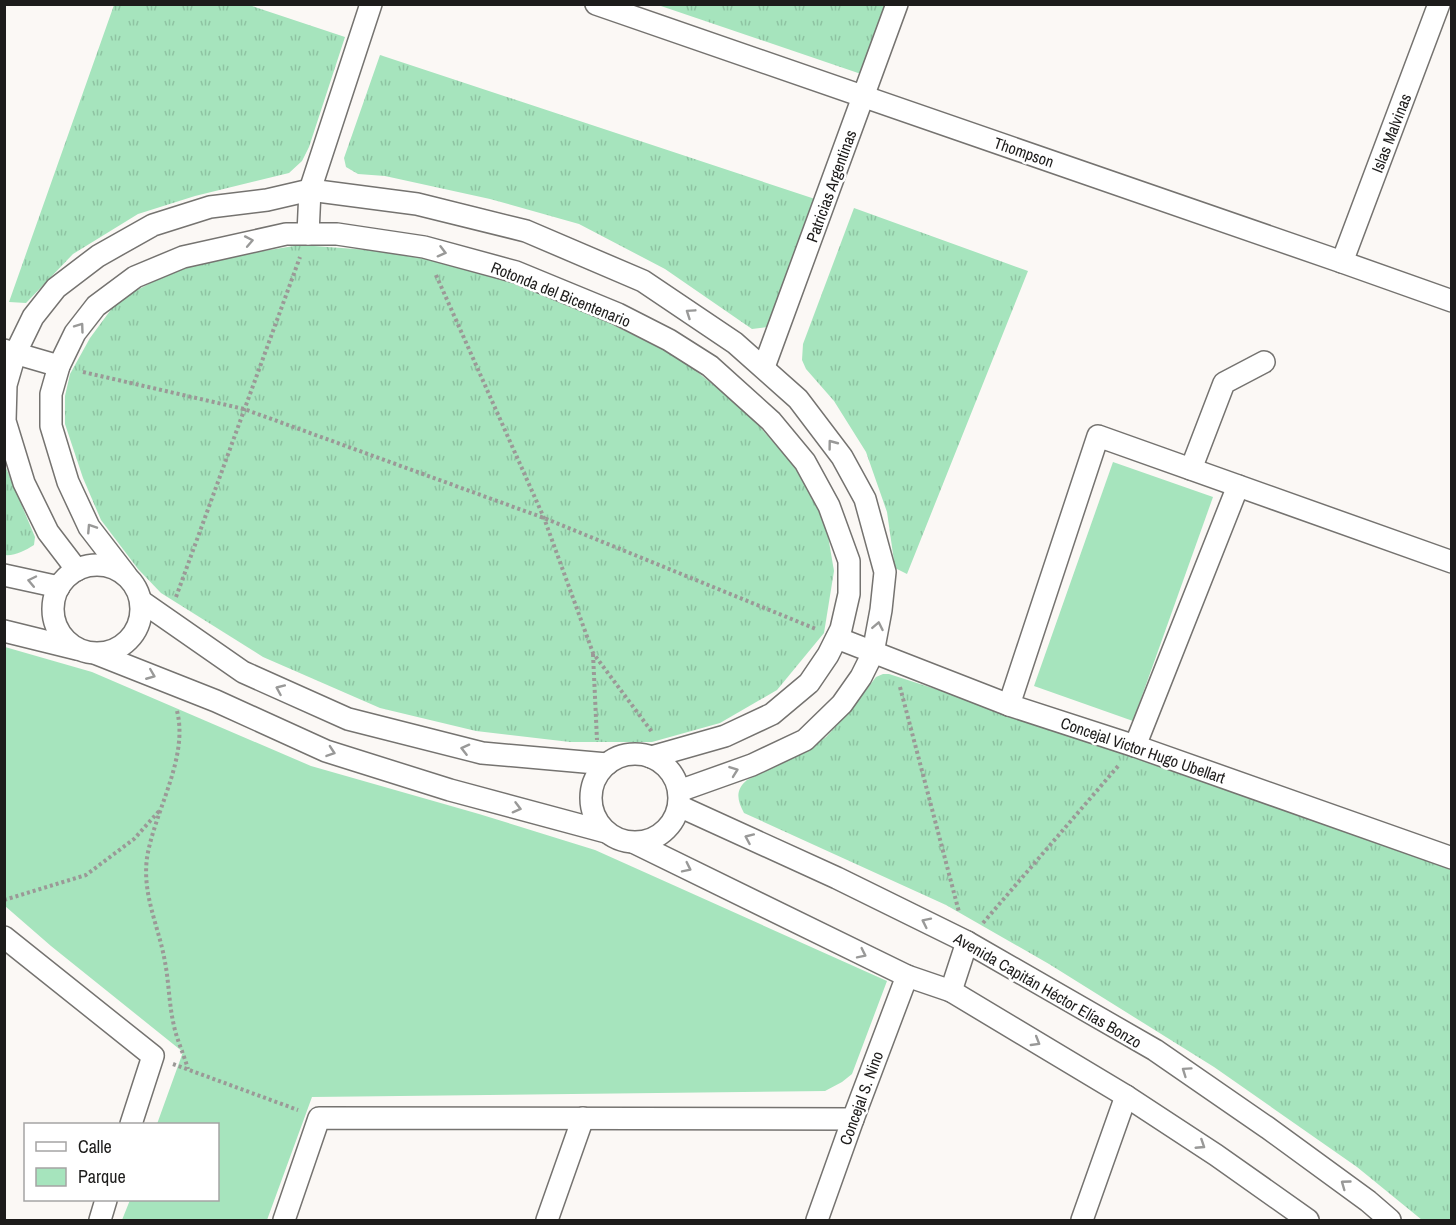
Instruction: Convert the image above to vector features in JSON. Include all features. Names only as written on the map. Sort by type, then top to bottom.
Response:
[{"type":"street","points":[[308,234],[310,190],[371,4]]},
{"type":"street","name":"Thompson","points":[[596,4],[1452,301]]},
{"type":"street","name":"Patricias Argentinas","points":[[764,367],[897,4]]},
{"type":"street","name":"Islas Malvinas","points":[[1342,262],[1439,4]]},
{"type":"street","points":[[77,570],[48,532],[29,493],[5,421],[6,384],[10,352],[33,317],[56,288],[98,256],[153,225],[210,207],[267,200],[310,190],[417,204],[526,231],[643,281],[735,343],[798,399],[842,457],[865,499],[885,572],[873,653],[861,677],[842,704],[805,740],[679,798]]},
{"type":"street","name":"Rotonda del Bicentenario","points":[[126,575],[89,527],[68,482],[51,426],[51,394],[59,366],[75,333],[96,306],[135,277],[183,257],[286,234],[337,234],[424,247],[516,272],[618,314],[669,340],[710,366],[771,421],[805,462],[829,506],[849,561],[849,594],[841,629],[828,655],[809,683],[772,714],[724,736],[659,754]]},
{"type":"street","points":[[10,352],[59,366]]},
{"type":"street","points":[[1191,469],[1224,383],[1264,362]]},
{"type":"street","points":[[1009,705],[1098,436],[1452,562]]},
{"type":"street","points":[[1135,746],[1238,486]]},
{"type":"street","points":[[4,631],[89,652],[112,651],[126,643],[135,632],[141,617],[141,602],[136,587],[126,575],[113,568],[98,565],[77,570],[69,575],[59,587],[54,601],[53,616],[59,631],[68,643],[89,652],[216,701],[326,751],[450,790],[606,832],[619,840],[635,843],[907,976],[951,991],[1126,1096],[1216,1155],[1308,1221]]},
{"type":"street","points":[[4,576],[59,587]]},
{"type":"street","points":[[141,602],[243,672],[348,719],[482,753],[602,764],[621,756],[659,754],[674,776],[679,798],[673,820],[663,832],[650,840],[635,843]]},
{"type":"street","name":"Concejal Victor Hugo Ubellart","points":[[837,638],[1009,705],[1135,746],[1452,858]]},
{"type":"street","points":[[602,764],[592,790],[591,806],[596,820],[606,832]]},
{"type":"street","name":"Avenida Capitán Héctor Elías Bonzo","points":[[679,798],[966,942],[1155,1050],[1368,1201],[1390,1221]]},
{"type":"street","points":[[4,937],[153,1056],[132,1123]]},
{"type":"street","points":[[951,991],[966,942]]},
{"type":"street","name":"Concejal S. Nino","points":[[817,1221],[907,976]]},
{"type":"street","points":[[1082,1221],[1126,1096]]},
{"type":"street","points":[[284,1221],[319,1118],[853,1119]]},
{"type":"street","points":[[547,1221],[583,1118]]},
{"type":"street","points":[[100,1221],[106,1201]]},
{"type":"path","points":[[168,620],[308,234]]},
{"type":"path","points":[[424,247],[544,518],[593,653],[659,754]]},
{"type":"path","points":[[59,366],[244,409],[544,518],[837,638]]},
{"type":"path","points":[[593,653],[602,764]]},
{"type":"path","points":[[893,661],[966,942]]},
{"type":"path","points":[[170,683],[180,733],[175,762],[148,856],[146,875],[147,894],[165,960],[174,1026],[188,1069]]},
{"type":"path","points":[[966,942],[1135,746]]},
{"type":"path","points":[[4,900],[86,875],[134,839],[161,810]]},
{"type":"path","points":[[153,1056],[319,1118]]},
{"type":"green space","points":[[114,5],[249,5],[345,37],[309,147],[302,161],[289,173],[195,196],[138,214],[73,254],[26,303],[9,302]]},
{"type":"green space","points":[[658,5],[888,5],[864,75]]},
{"type":"green space","points":[[380,55],[815,199],[777,315],[767,327],[752,329],[665,269],[579,224],[490,199],[385,176],[358,174],[346,167],[344,158]]},
{"type":"green space","points":[[854,208],[1028,271],[907,574],[895,568],[887,512],[866,452],[834,401],[806,369],[802,360],[803,344]]},
{"type":"green space","points":[[300,245],[369,250],[427,259],[510,281],[577,307],[680,358],[747,412],[794,466],[826,524],[834,571],[824,633],[777,690],[720,723],[652,742],[570,742],[476,731],[380,708],[263,657],[161,593],[138,569],[101,520],[83,478],[65,424],[65,396],[70,374],[90,338],[118,300],[166,275],[213,259]]},
{"type":"green space","points":[[1113,462],[1213,497],[1133,721],[1034,686]]},
{"type":"green space","points":[[4,463],[35,537],[34,545],[12,555],[4,555]]},
{"type":"green space","points":[[5,647],[92,672],[311,766],[595,850],[887,981],[852,1074],[825,1091],[312,1097],[267,1220],[122,1220],[130,1201],[219,1201],[219,1123],[157,1123],[183,1052],[5,906]]},
{"type":"green space","points":[[883,674],[1010,713],[1451,869],[1451,1220],[1422,1220],[1357,1167],[1214,1067],[1049,964],[946,905],[744,813],[738,795],[740,788],[747,780],[798,755],[826,737],[876,677]]}]
